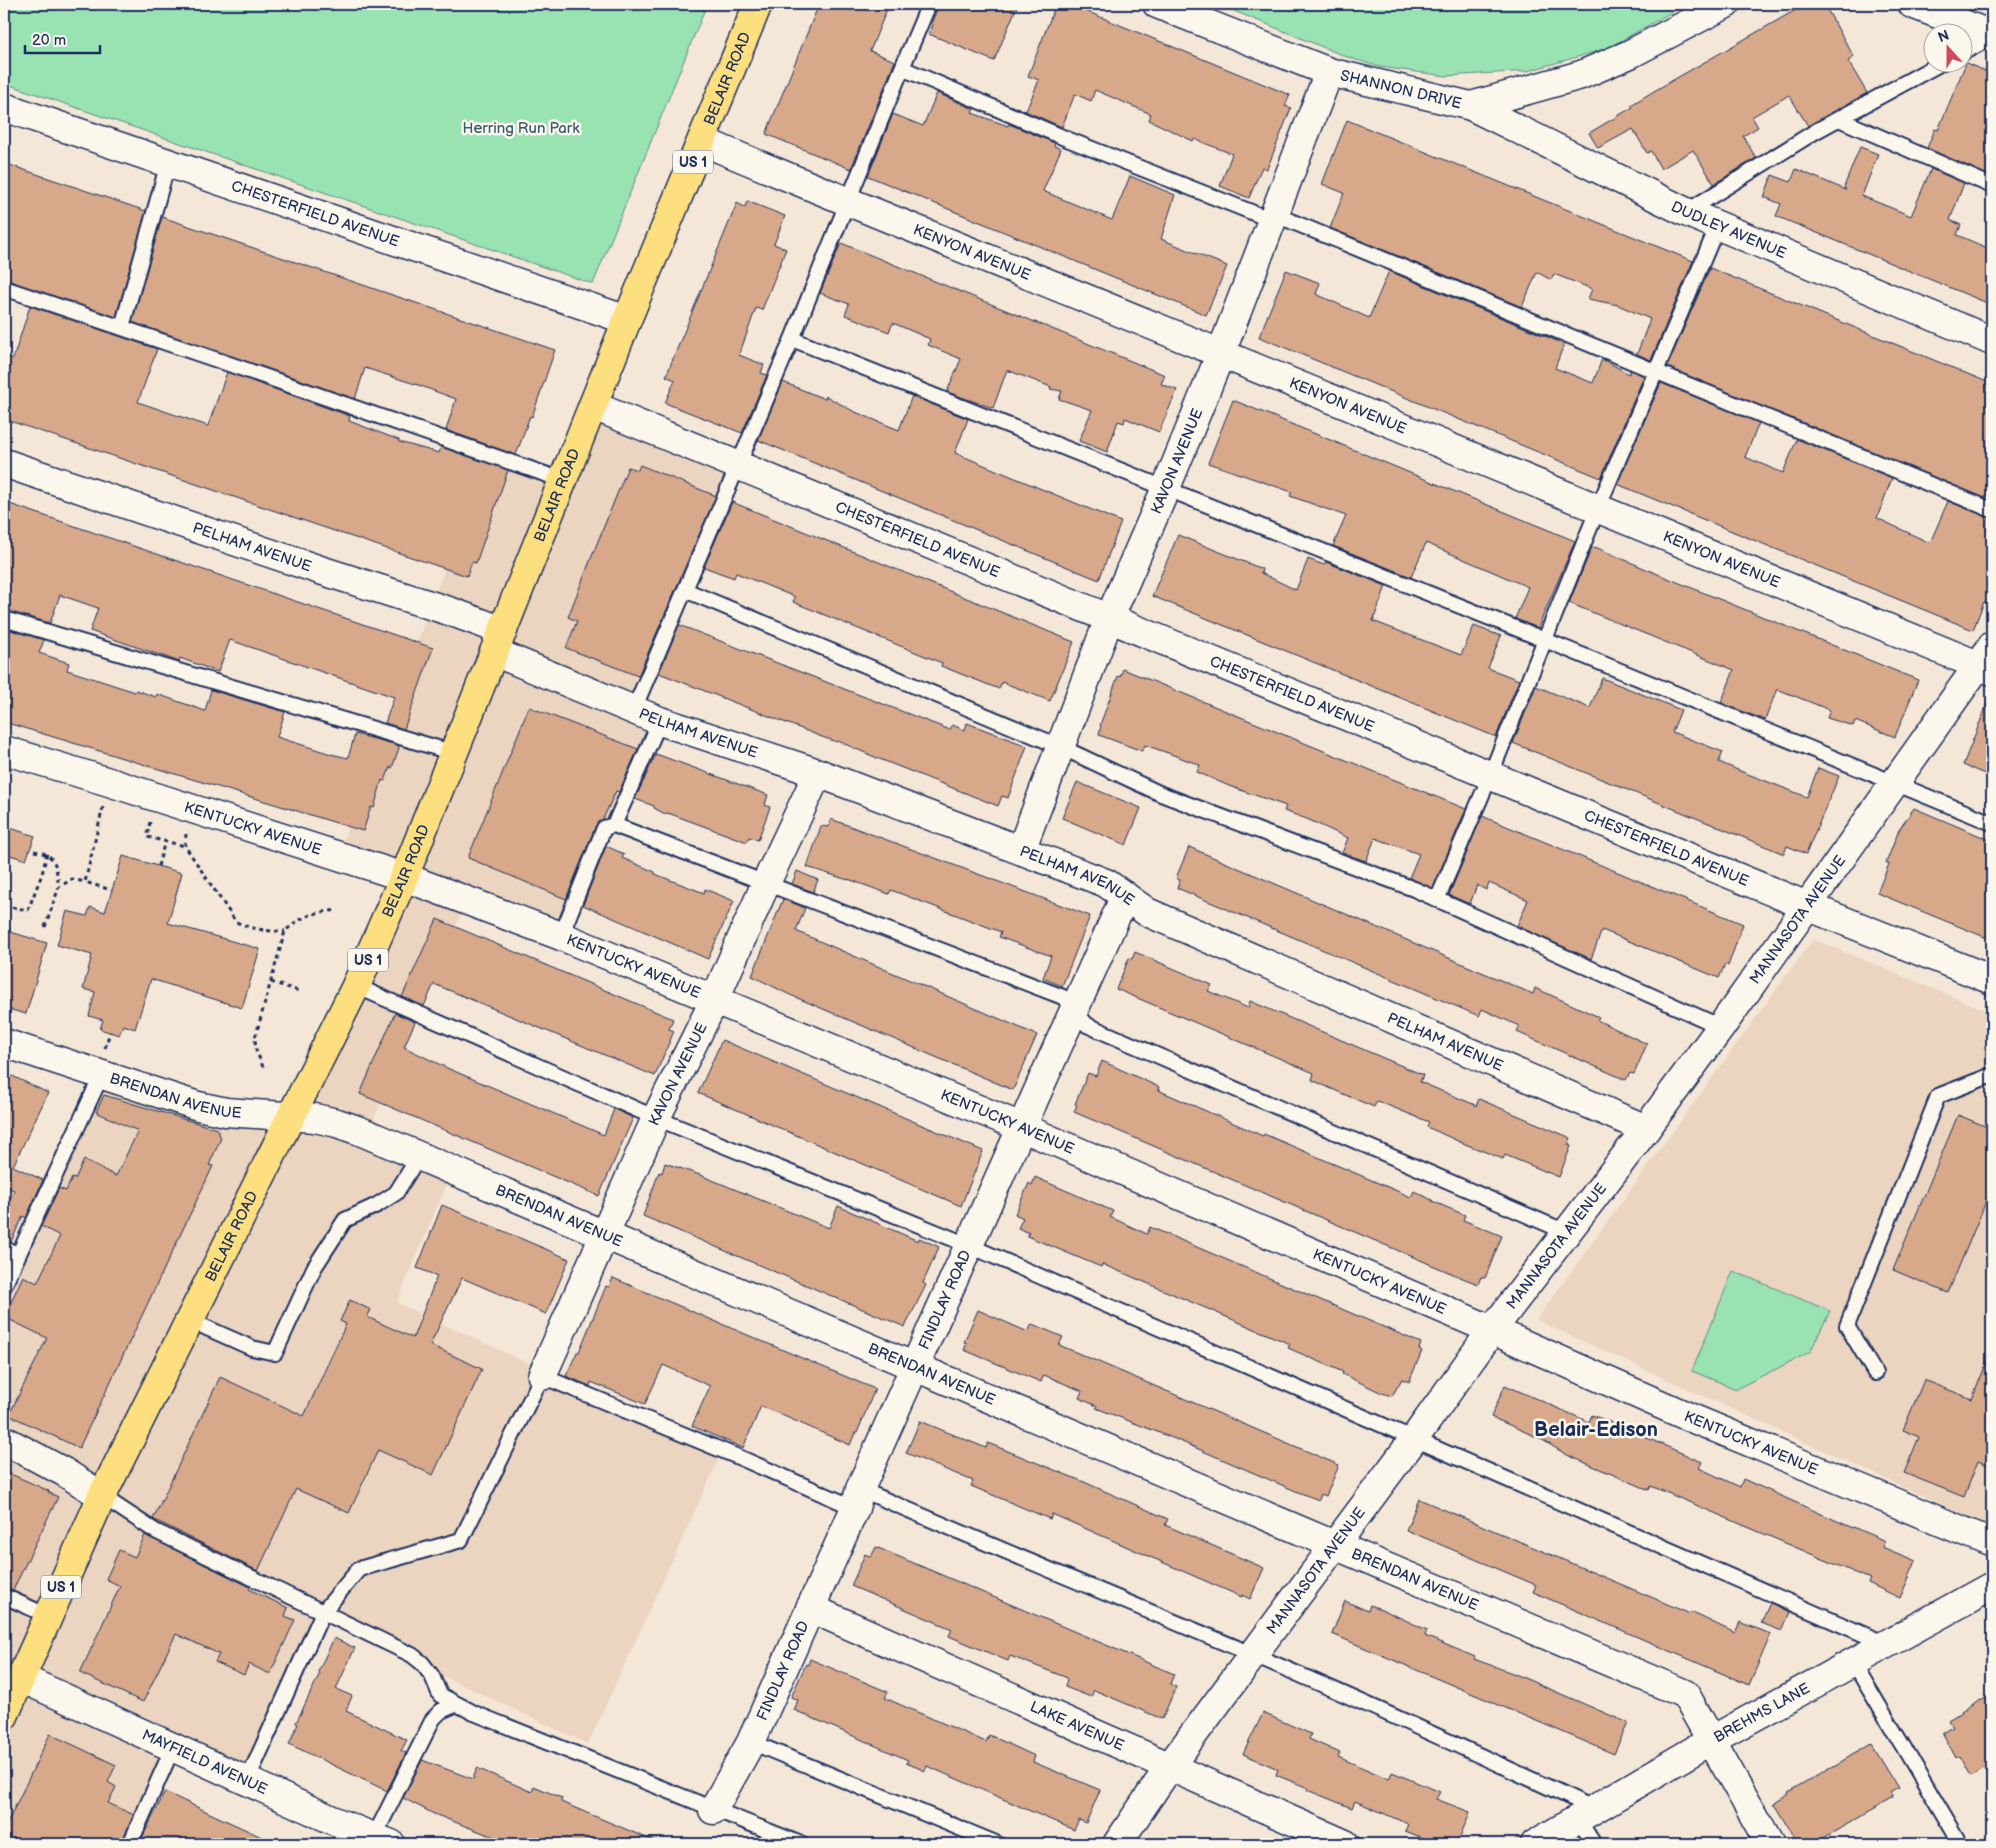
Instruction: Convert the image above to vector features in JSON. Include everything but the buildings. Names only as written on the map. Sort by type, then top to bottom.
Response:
[{"type":"main road","name":"BELAIR ROAD","points":[[4,1716],[102,1496],[356,986],[404,877],[562,480],[758,4]]},
{"type":"street","name":"SHANNON DRIVE","points":[[1157,4],[1330,72],[1471,106],[1581,75],[1630,54],[1726,4]]},
{"type":"street","points":[[1912,4],[1992,36]]},
{"type":"street","name":"KAVON AVENUE","points":[[1021,850],[1109,618],[1166,488],[1221,353],[1330,72]]},
{"type":"street","name":"DUDLEY AVENUE","points":[[1471,106],[1686,212],[1992,341]]},
{"type":"street","name":"CHESTERFIELD AVENUE","points":[[4,107],[627,320]]},
{"type":"street","name":"KENYON AVENUE","points":[[702,141],[1598,508],[1987,661]]},
{"type":"street","name":"CHESTERFIELD AVENUE","points":[[594,406],[1490,776],[1992,980]]},
{"type":"street","name":"PELHAM AVENUE","points":[[4,463],[320,570],[452,612],[498,641],[660,721],[818,772],[1106,883],[1147,912],[1646,1129]]},
{"type":"street","name":"MANNASOTA AVENUE","points":[[1117,1844],[1170,1766],[1414,1439],[1492,1330],[1646,1129],[1721,1027],[1893,783],[1987,661]]},
{"type":"street","name":"KENTUCKY AVENUE","points":[[4,750],[404,877],[561,936],[1021,1127],[1689,1417],[1992,1543]]},
{"type":"street","name":"KAVON AVENUE","points":[[542,1376],[606,1235],[656,1118],[715,999],[818,772]]},
{"type":"street","name":"FINDLAY ROAD","points":[[713,1810],[751,1742],[914,1367],[1125,896]]},
{"type":"street","name":"BRENDAN AVENUE","points":[[4,1043],[103,1064],[198,1106],[216,1110],[290,1118],[315,1118],[338,1123],[1685,1694],[1770,1844]]},
{"type":"street","points":[[4,1440],[64,1472],[102,1496]]},
{"type":"street","name":"BREHMS LANE","points":[[1535,1844],[1710,1741],[1992,1586]]},
{"type":"street","name":"LAKE AVENUE","points":[[810,1608],[1345,1844]]},
{"type":"street","name":"MAYFIELD AVENUE","points":[[21,1678],[383,1841]]},
{"type":"lane","points":[[634,709],[792,339],[929,4]]},
{"type":"lane","points":[[1974,46],[1992,36]]},
{"type":"lane","points":[[902,68],[1067,139],[1246,210],[1264,217],[1276,215],[1992,510]]},
{"type":"lane","points":[[1686,212],[1839,119],[1925,72]]},
{"type":"lane","points":[[1839,119],[1992,186]]},
{"type":"lane","points":[[122,327],[168,163]]},
{"type":"lane","points":[[1437,900],[1490,776],[1598,508],[1718,225]]},
{"type":"lane","points":[[4,288],[122,327],[562,480]]},
{"type":"lane","points":[[792,339],[1545,640],[1992,823]]},
{"type":"lane","points":[[686,590],[1061,747],[1161,794],[1414,889],[1721,1027]]},
{"type":"lane","points":[[4,620],[454,753]]},
{"type":"lane","points":[[614,825],[660,721]]},
{"type":"lane","points":[[561,936],[604,828],[614,825],[1063,997],[1087,1025],[1566,1232]]},
{"type":"lane","points":[[356,986],[656,1118],[968,1245],[1886,1644]]},
{"type":"lane","points":[[4,1286],[103,1064]]},
{"type":"lane","points":[[1875,1373],[1847,1326],[1888,1218],[1938,1096],[1992,1075]]},
{"type":"lane","points":[[189,1320],[252,1348],[276,1352],[314,1268],[344,1220],[377,1205],[396,1193],[419,1156]]},
{"type":"lane","points":[[4,1249],[19,1254]]},
{"type":"lane","points":[[247,1781],[323,1612],[359,1569],[462,1540],[542,1376],[743,1459],[989,1546],[1253,1655],[1464,1747],[1586,1814],[1594,1844]]},
{"type":"lane","points":[[102,1496],[155,1531],[412,1655],[422,1663],[432,1676],[440,1694],[474,1713],[801,1844]]},
{"type":"lane","points":[[4,1596],[48,1616]]},
{"type":"lane","points":[[1853,1662],[1961,1844]]},
{"type":"lane","points":[[383,1841],[433,1719],[440,1711],[457,1704]]},
{"type":"lane","points":[[751,1742],[998,1844]]},
{"type":"lane","points":[[130,1844],[173,1747]]},
{"type":"path","points":[[84,882],[108,782]]},
{"type":"path","points":[[150,822],[147,837],[184,846],[236,922],[249,928],[270,932],[285,931]]},
{"type":"path","points":[[184,846],[187,833]]},
{"type":"path","points":[[158,866],[166,841]]},
{"type":"path","points":[[34,850],[46,853],[52,858],[59,887],[45,927]]},
{"type":"path","points":[[4,906],[28,910],[42,874],[46,853]]},
{"type":"path","points":[[59,887],[72,879],[111,890]]},
{"type":"path","points":[[263,1067],[256,1050],[255,1038],[285,931],[294,923],[313,913],[338,910]]},
{"type":"path","points":[[271,982],[299,991]]},
{"type":"path","points":[[103,1064],[110,1032]]},
{"type":"shaded area","points":[[597,408],[736,469],[639,706],[659,714],[561,934],[469,896],[368,1132],[453,1169],[397,1303],[722,1452],[588,1744],[322,1619],[243,1779],[178,1750],[133,1844],[4,1844],[4,1284],[103,1075],[284,1130],[401,877],[337,858],[486,458],[566,485]]},
{"type":"shaded area","points":[[1813,939],[1992,1013],[1992,1527],[1536,1320]]},
{"type":"green space","name":"Herring Run Park","points":[[4,4],[707,4],[593,284],[4,83]]},
{"type":"green space","points":[[1217,4],[1686,4],[1608,48],[1528,71],[1446,76],[1380,67],[1347,57]]},
{"type":"green space","points":[[1733,1271],[1830,1311],[1810,1352],[1736,1389],[1692,1371]]},
{"type":"district","name":"Belair-Edison","points":[[1596,1429]]}]
